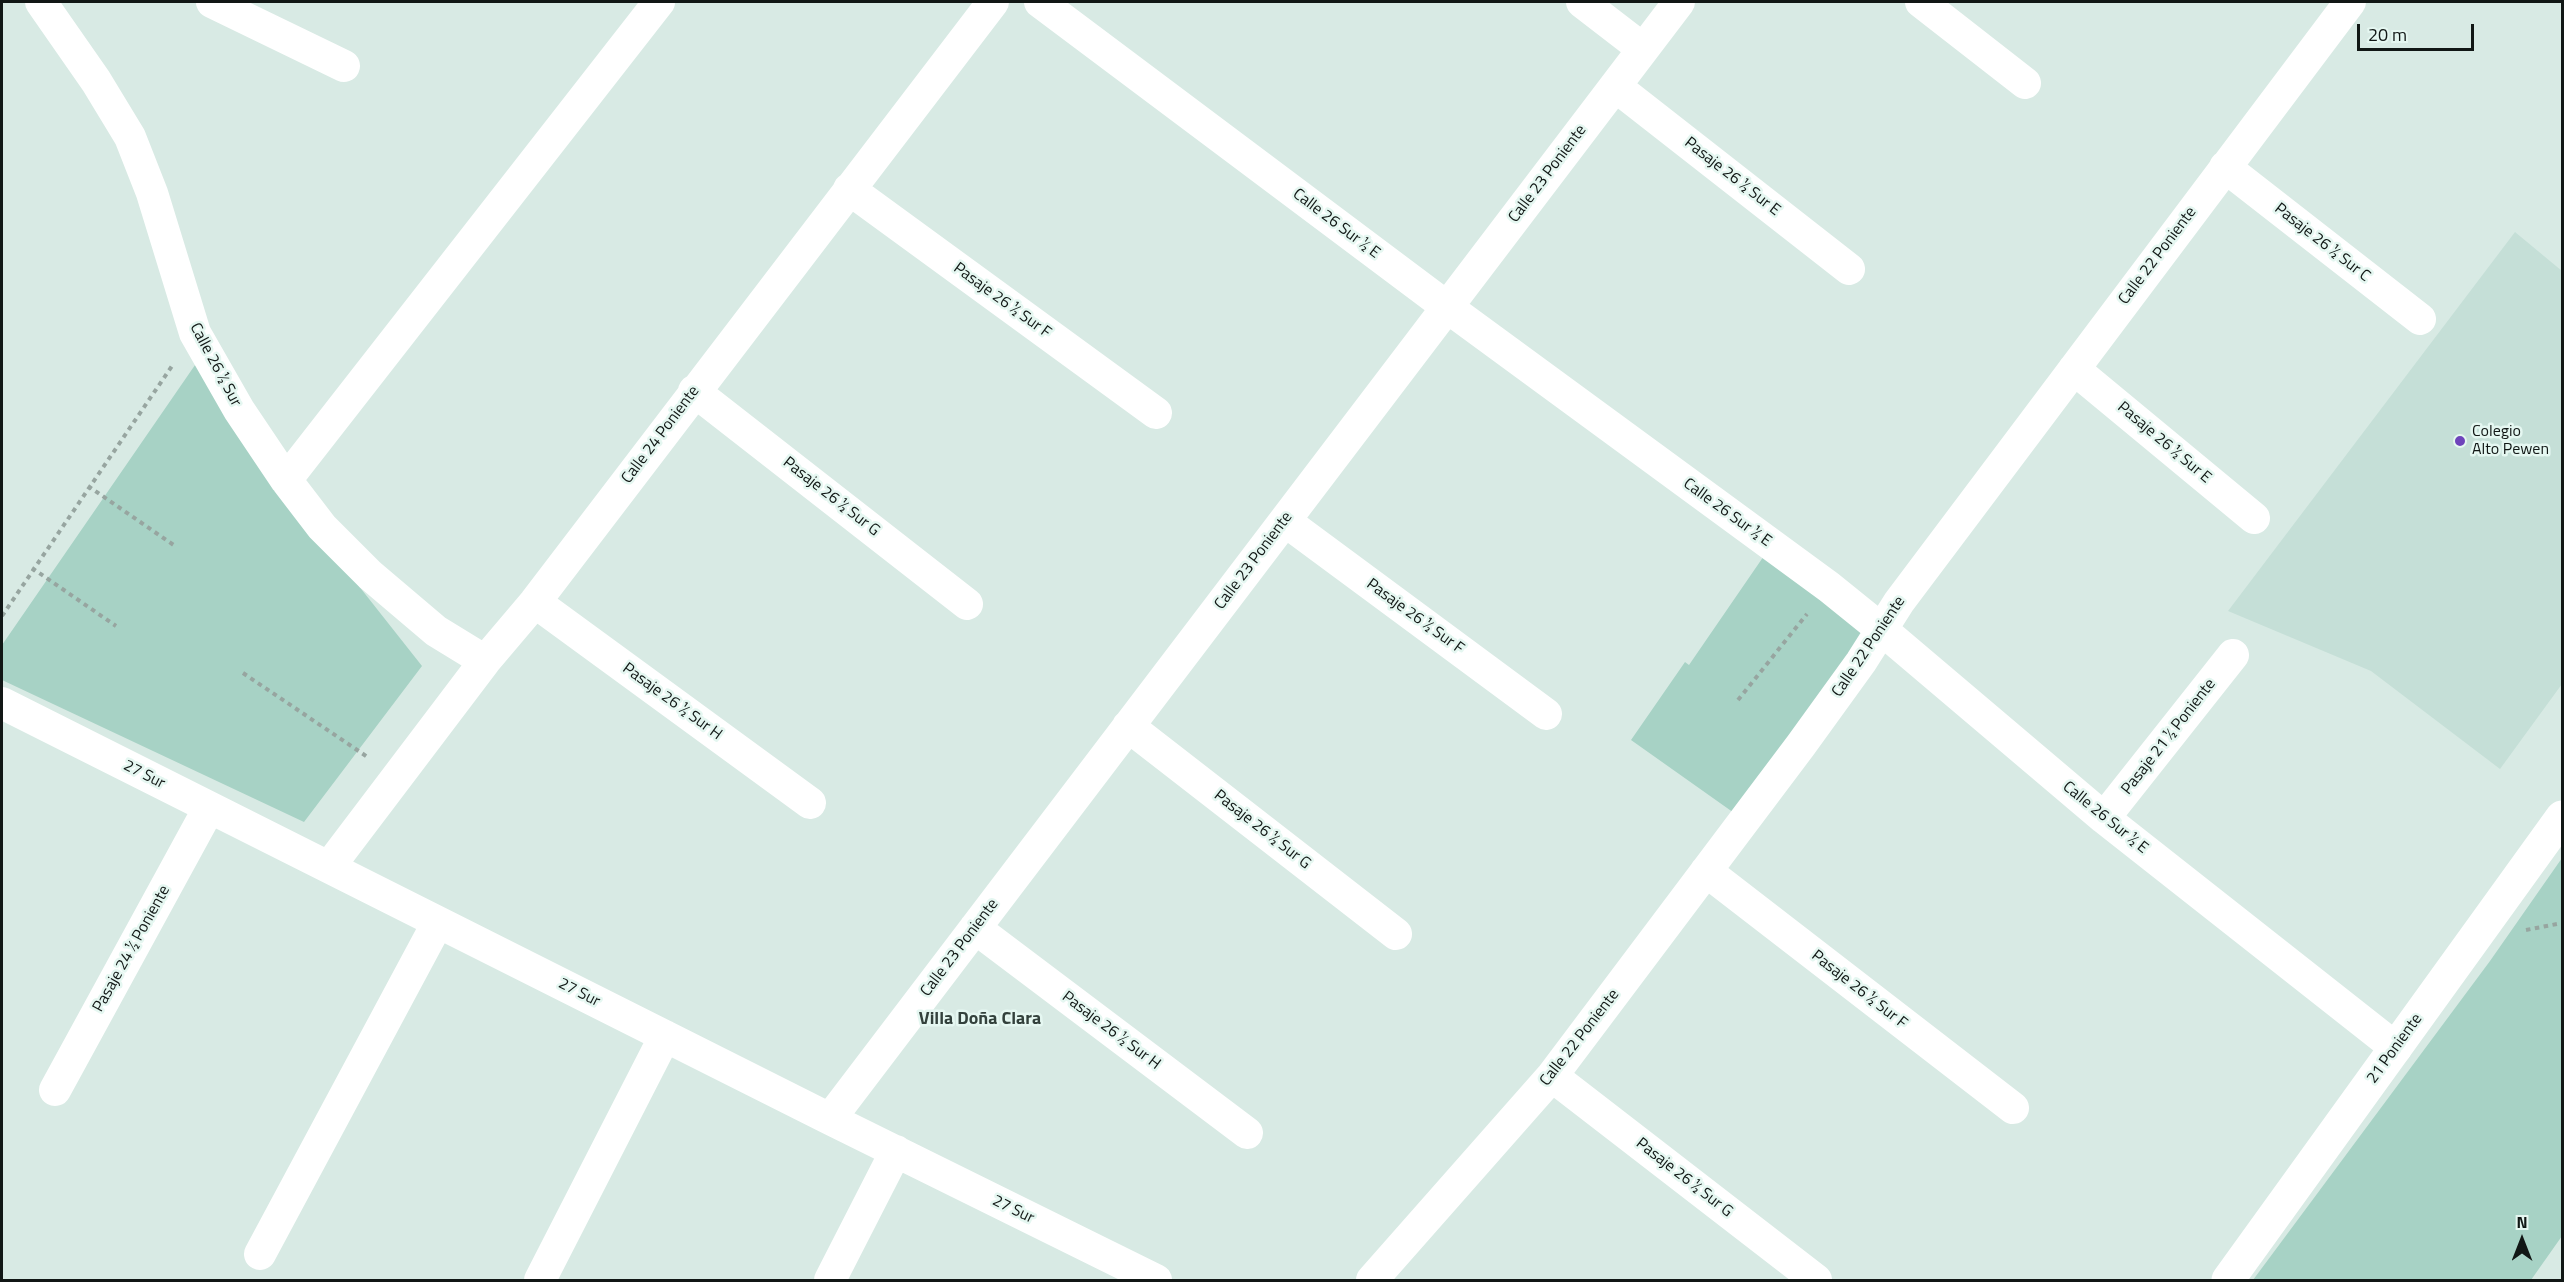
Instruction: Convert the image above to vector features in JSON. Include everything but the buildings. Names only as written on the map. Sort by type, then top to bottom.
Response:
[{"type":"street","name":"Calle 26 ½ Sur","points":[[41,2],[96,81],[130,137],[152,193],[195,333],[239,410],[286,480],[322,527],[370,575],[436,631],[484,661]]},
{"type":"street","points":[[212,2],[344,66]]},
{"type":"street","points":[[286,480],[659,2]]},
{"type":"street","name":"Calle 24 Poniente","points":[[329,867],[484,661],[535,602],[993,2]]},
{"type":"street","name":"Calle 26 Sur ½ E","points":[[1040,2],[1447,307],[1829,587],[2104,818],[2396,1048]]},
{"type":"street","points":[[1582,2],[1643,49]]},
{"type":"street","name":"Calle 23 Poniente","points":[[830,1119],[1679,2]]},
{"type":"street","points":[[1921,2],[2025,83]]},
{"type":"street","name":"Calle 22 Poniente","points":[[1372,1281],[1552,1076],[1801,745],[1861,662],[1881,629],[2074,369],[2350,2]]},
{"type":"street","name":"Pasaje 26 ½ Sur E","points":[[1615,86],[1850,269]]},
{"type":"street","name":"Pasaje 26 ½ Sur C","points":[[2225,167],[2420,319]]},
{"type":"street","name":"Pasaje 26 ½ Sur F","points":[[849,189],[1156,413]]},
{"type":"street","name":"Pasaje 26 ½ Sur E","points":[[2074,369],[2254,518]]},
{"type":"street","name":"Pasaje 26 ½ Sur G","points":[[694,391],[967,604]]},
{"type":"street","name":"Pasaje 26 ½ Sur F","points":[[1284,521],[1546,714]]},
{"type":"street","name":"Pasaje 26 ½ Sur H","points":[[535,602],[810,803]]},
{"type":"street","name":"Pasaje 21 ½ Poniente","points":[[2104,818],[2233,655]]},
{"type":"street","name":"27 Sur","points":[[2,703],[896,1151],[1121,1273],[1156,1281]]},
{"type":"street","name":"Pasaje 26 ½ Sur G","points":[[1128,726],[1396,934]]},
{"type":"street","name":"Pasaje 24 ½ Poniente","points":[[56,1089],[210,807]]},
{"type":"street","name":"21 Poniente","points":[[2228,1281],[2562,817]]},
{"type":"street","name":"Pasaje 26 ½ Sur F","points":[[1706,871],[2013,1108]]},
{"type":"street","points":[[260,1254],[438,922]]},
{"type":"street","name":"Pasaje 26 ½ Sur H","points":[[975,928],[1247,1133]]},
{"type":"street","points":[[540,1281],[665,1036]]},
{"type":"street","name":"Pasaje 26 ½ Sur G","points":[[1552,1076],[1816,1281]]},
{"type":"street","points":[[830,1281],[896,1151]]},
{"type":"path","points":[[2,616],[32,568],[195,333]]},
{"type":"path","points":[[88,486],[175,546]]},
{"type":"path","points":[[32,568],[116,626]]},
{"type":"path","points":[[1738,700],[1829,587]]},
{"type":"path","points":[[243,673],[398,778]]},
{"type":"shaded area","name":"Colegio Alto Pewen","points":[[2515,232],[2562,271],[2562,684],[2500,769],[2371,671],[2228,611]]},
{"type":"shaded area","points":[[204,352],[298,509],[422,666],[304,822],[2,680],[2,645]]},
{"type":"shaded area","points":[[1768,550],[1875,628],[1744,820],[1631,740],[1685,662],[1689,665]]},
{"type":"shaded area","points":[[2562,858],[2562,1236],[2531,1280],[2253,1280],[2490,961]]},
{"type":"place","name":"Colegio Alto Pewen","points":[[2460,441]]},
{"type":"district","name":"Villa Doña Clara","points":[[980,1020]]}]
